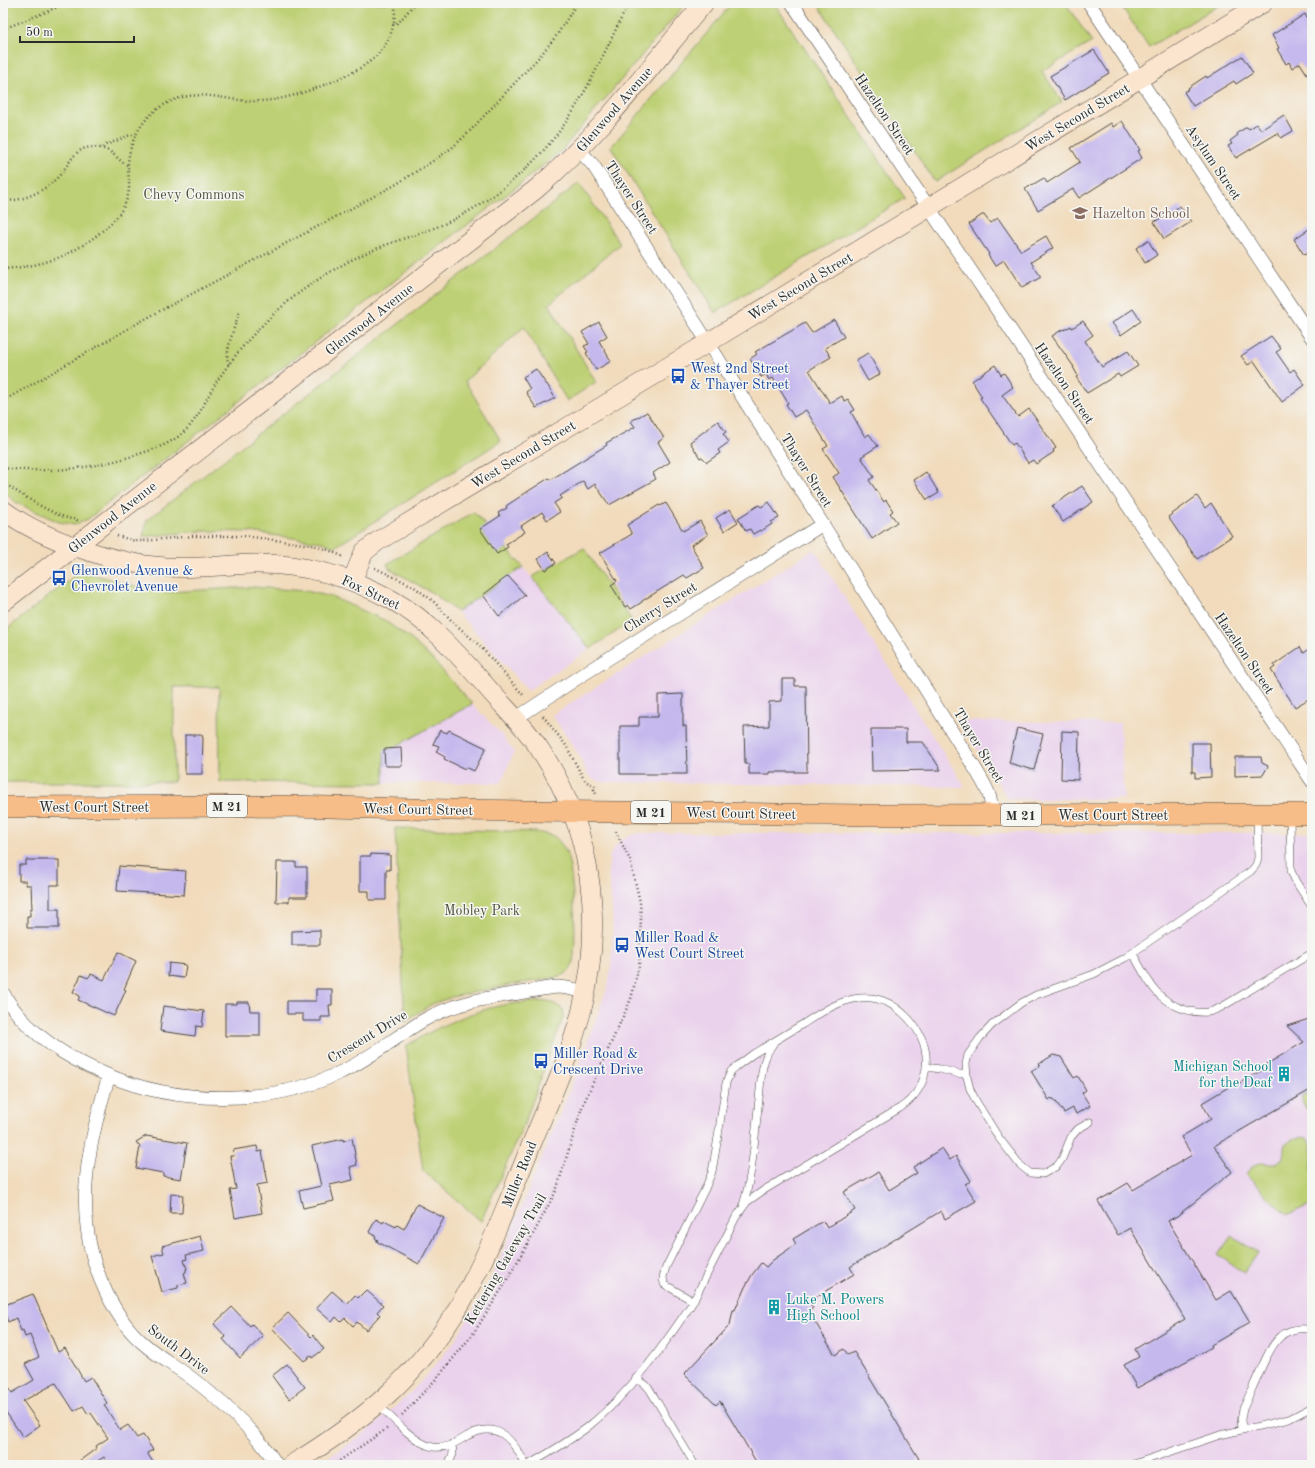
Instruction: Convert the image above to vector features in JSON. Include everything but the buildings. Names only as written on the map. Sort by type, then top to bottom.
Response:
[{"type":"main road","name":"West Court Street","points":[[3,807],[290,806],[572,812],[992,815],[1312,814]]},
{"type":"street","name":"Glenwood Avenue","points":[[3,602],[558,171],[579,150],[704,3]]},
{"type":"street","name":"Hazelton Street","points":[[792,3],[1312,781]]},
{"type":"street","name":"Asylum Street","points":[[1089,3],[1312,338]]},
{"type":"street","name":"West Second Street","points":[[352,581],[364,552],[378,541],[1140,79],[1262,3]]},
{"type":"street","name":"Thayer Street","points":[[579,150],[593,165],[823,524],[988,790],[992,803],[992,815]]},
{"type":"street","name":"Fox Street","points":[[3,510],[38,532],[118,560],[156,567],[192,568],[268,564],[309,569],[352,581],[392,600],[419,618],[445,642],[516,718],[534,740],[545,758],[572,812]]},
{"type":"street","name":"Cherry Street","points":[[516,718],[823,524]]},
{"type":"street","name":"Miller Road","points":[[291,1465],[345,1430],[378,1404],[402,1381],[430,1350],[460,1305],[500,1221],[561,1073],[577,1027],[586,992],[593,945],[592,899],[585,852],[572,812]]},
{"type":"street","name":"Crescent Drive","points":[[3,993],[14,1011],[40,1035],[65,1053],[110,1076],[134,1085],[159,1091],[179,1094],[233,1097],[272,1093],[316,1082],[341,1072],[377,1052],[426,1019],[459,1004],[556,987],[586,992]]},
{"type":"street","name":"South Drive","points":[[110,1076],[98,1115],[88,1158],[85,1196],[86,1219],[90,1243],[104,1288],[115,1310],[134,1334],[153,1352],[190,1377],[224,1405],[255,1437],[276,1465]]},
{"type":"lane","points":[[1090,1122],[1078,1129],[1071,1137],[1062,1159],[1057,1166],[1043,1174],[1030,1173],[1020,1165],[991,1128],[972,1094],[967,1074],[967,1060],[971,1051],[992,1025],[1012,1009],[1036,995],[1094,974],[1133,954],[1254,868],[1258,858],[1257,815]]},
{"type":"lane","points":[[1290,815],[1291,870],[1296,882],[1312,907]]},
{"type":"lane","points":[[1133,954],[1151,985],[1166,1000],[1173,1005],[1189,1011],[1202,1012],[1213,1010],[1225,1005],[1312,953]]},
{"type":"lane","points":[[693,1301],[664,1284],[664,1273],[711,1176],[726,1083],[732,1071],[743,1061],[840,1003],[860,998],[878,999],[896,1007],[919,1032],[926,1050],[926,1067],[923,1079],[917,1090],[904,1105],[764,1190],[747,1202],[741,1209]]},
{"type":"lane","points":[[378,1404],[396,1423],[422,1442],[434,1447],[452,1444],[483,1430],[494,1431],[512,1441],[527,1465],[588,1427],[621,1397],[676,1326],[693,1301],[741,1209],[746,1194],[750,1173],[763,1066],[769,1050],[778,1039]]},
{"type":"lane","points":[[926,1067],[959,1074],[967,1074]]},
{"type":"lane","points":[[1242,1430],[1241,1419],[1243,1408],[1272,1346],[1280,1336],[1288,1331],[1297,1329],[1312,1330]]},
{"type":"lane","points":[[636,1378],[650,1390],[695,1465]]},
{"type":"lane","points":[[1131,1465],[1208,1439],[1289,1419],[1312,1407]]},
{"type":"lane","points":[[448,1465],[453,1454],[452,1444]]},
{"type":"path","points":[[3,29],[66,3]]},
{"type":"path","points":[[3,269],[41,264],[66,256],[105,228],[117,216],[128,196],[130,186],[128,165],[130,152],[136,135],[141,125],[163,105],[175,99],[205,95],[244,101],[271,100],[304,93],[348,75],[363,67],[379,53],[388,38],[393,24],[395,3]]},
{"type":"path","points":[[393,24],[399,22],[415,3]]},
{"type":"path","points":[[3,401],[145,319],[375,195],[436,159],[453,147],[469,132],[540,56],[557,35],[577,3]]},
{"type":"path","points":[[3,468],[43,470],[86,467],[130,457],[164,445],[177,437],[191,424],[229,364],[265,322],[296,296],[315,282],[345,264],[371,251],[426,231],[464,214],[492,196],[523,171],[554,138],[578,104],[629,3]]},
{"type":"path","points":[[103,148],[106,145],[122,140],[130,135],[136,135]]},
{"type":"path","points":[[3,201],[20,200],[45,188],[58,177],[76,153],[82,149],[90,147],[103,148],[113,153],[124,164],[128,165]]},
{"type":"path","points":[[229,364],[227,361],[228,354],[240,311]]},
{"type":"path","points":[[3,482],[21,495],[69,519],[76,519],[80,524]]},
{"type":"path","points":[[132,540],[149,542],[177,537],[212,535],[245,536],[311,545],[326,549],[340,556]]},
{"type":"path","points":[[542,715],[565,744],[585,781],[595,786],[594,790]]},
{"type":"path","name":"Kettering Gateway Trail","points":[[401,1416],[438,1377],[473,1334],[503,1287],[536,1229],[556,1191],[582,1107],[631,999],[639,966],[642,918],[631,863],[620,840]]},
{"type":"path","points":[[333,1465],[388,1427]]},
{"type":"shaded area","points":[[814,549],[965,787],[602,782],[594,780],[587,774],[579,755],[552,715]]},
{"type":"shaded area","points":[[523,567],[590,649],[528,690],[457,612]]},
{"type":"shaded area","points":[[472,704],[501,734],[514,751],[501,783],[384,783],[384,753]]},
{"type":"shaded area","points":[[960,721],[1120,723],[1124,799],[1008,799]]},
{"type":"shaded area","points":[[640,833],[1312,833],[1312,1465],[317,1465],[368,1431],[413,1390],[454,1342],[484,1292],[498,1263],[570,1089],[608,986],[613,934],[612,905],[608,871],[610,855],[616,845],[623,839]]},
{"type":"green space","name":"Chevy Commons","points":[[3,3],[686,3],[562,150],[514,189],[88,519],[75,525],[59,522],[17,503],[3,491]]},
{"type":"green space","points":[[732,3],[774,3],[905,198],[715,313],[611,147]]},
{"type":"green space","points":[[817,3],[1065,3],[1092,42],[1042,71],[1062,102],[935,182]]},
{"type":"green space","points":[[1119,3],[1223,3],[1149,47]]},
{"type":"green space","points":[[579,183],[620,244],[549,304],[596,382],[567,401],[524,327],[465,381],[501,441],[335,547],[322,542],[250,532],[200,531],[143,537],[147,520]]},
{"type":"green space","points":[[474,512],[523,567],[457,612],[434,594],[390,569],[387,564]]},
{"type":"green space","points":[[584,548],[632,621],[590,649],[532,577]]},
{"type":"green space","points":[[81,571],[150,590],[168,592],[253,587],[306,591],[332,597],[384,620],[412,640],[435,662],[472,704],[384,753],[384,783],[220,782],[219,687],[174,687],[174,782],[3,782],[3,632]]},
{"type":"green space","name":"Mobley Park","points":[[395,828],[537,832],[555,837],[566,852],[569,861],[573,892],[575,946],[570,970],[566,974],[559,977],[452,997],[432,1004],[405,1021]]},
{"type":"green space","points":[[549,1001],[563,1009],[564,1015],[525,1122],[481,1221],[423,1171],[406,1046],[442,1026],[482,1010],[509,1004]]},
{"type":"green space","points":[[1312,1090],[1312,1115],[1305,1107],[1302,1096]]},
{"type":"green space","points":[[1301,1137],[1307,1138],[1312,1144],[1312,1204],[1289,1214],[1281,1210],[1246,1175],[1255,1164],[1278,1163],[1283,1157],[1285,1144],[1292,1139]]},
{"type":"green space","points":[[1232,1235],[1258,1253],[1244,1273],[1218,1255]]},
{"type":"place","name":"Hazelton School","points":[[1080,213]]},
{"type":"place","name":"West 2nd Street & Thayer Street","points":[[678,376]]},
{"type":"place","name":"Glenwood Avenue & Chevrolet Avenue","points":[[59,578]]},
{"type":"place","name":"Miller Road & West Court Street","points":[[622,945]]},
{"type":"place","name":"Miller Road & Crescent Drive","points":[[541,1061]]},
{"type":"place","name":"Michigan School for the Deaf","points":[[1284,1074]]},
{"type":"place","name":"Luke M. Powers High School","points":[[774,1307]]}]
